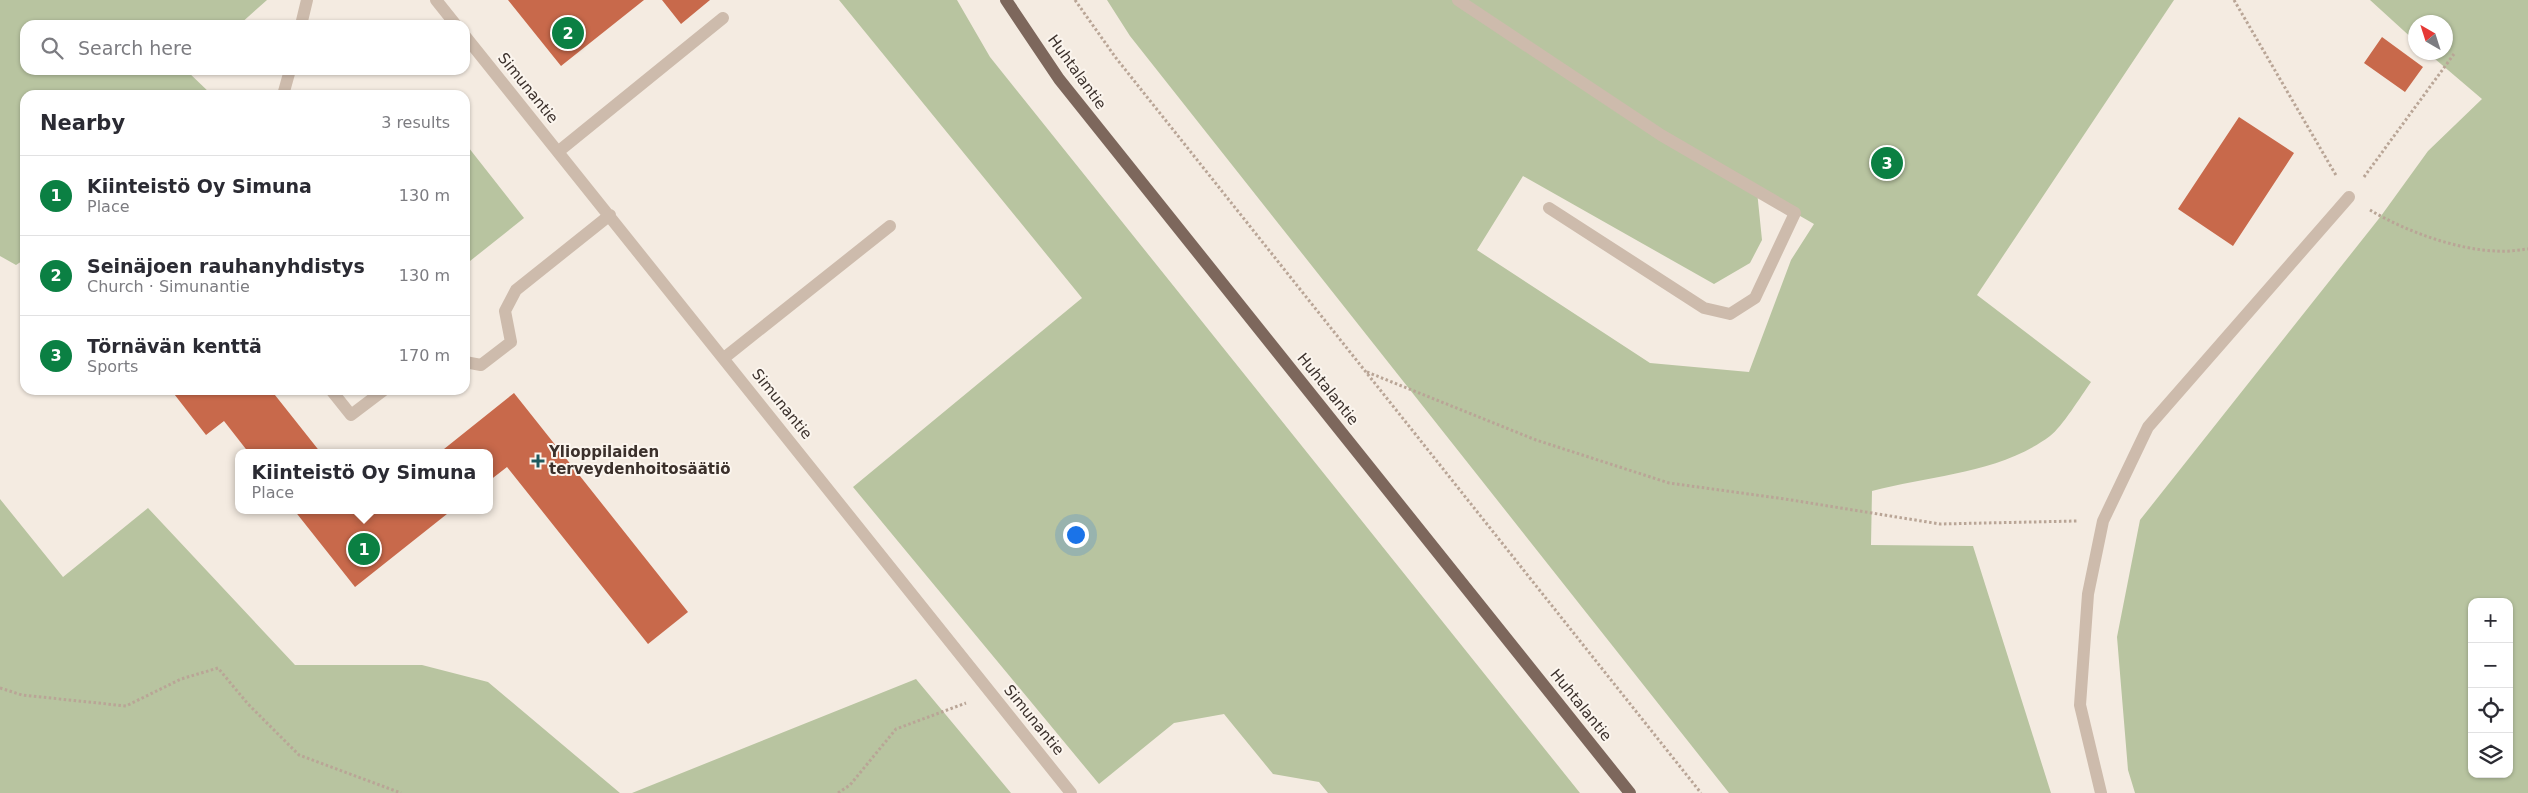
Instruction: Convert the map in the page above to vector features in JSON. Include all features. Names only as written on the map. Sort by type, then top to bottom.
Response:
[{"type":"main road","name":"Huhtalantie","points":[[1006,0],[1059,79],[1630,793]]},
{"type":"street","points":[[302,20],[307,0]]},
{"type":"street","points":[[436,0],[452,20]]},
{"type":"street","points":[[1458,0],[1661,135],[1795,213],[1755,298],[1730,314],[1704,308],[1549,208]]},
{"type":"street","points":[[559,151],[723,18]]},
{"type":"street","name":"Simunantie","points":[[470,42],[1071,793]]},
{"type":"street","points":[[285,90],[289,75]]},
{"type":"street","points":[[2101,793],[2080,705],[2088,594],[2103,521],[2148,427],[2349,197]]},
{"type":"street","points":[[470,363],[481,365],[511,342],[505,311],[516,290],[610,215]]},
{"type":"street","points":[[724,358],[890,226]]},
{"type":"street","points":[[335,395],[351,415],[377,395]]},
{"type":"path","points":[[1075,0],[1122,66],[1701,793]]},
{"type":"path","points":[[2234,0],[2349,197],[2381,216],[2420,233],[2478,250],[2499,252],[2528,249]]},
{"type":"path","points":[[2349,197],[2454,54]]},
{"type":"path","points":[[1366,372],[1536,440],[1669,483],[1785,499],[1940,524],[2103,521]]},
{"type":"path","points":[[0,688],[22,695],[126,706],[181,679],[218,668],[248,704],[299,755],[401,793]]},
{"type":"path","points":[[838,793],[850,785],[896,729],[992,694]]},
{"type":"green space","points":[[0,0],[267,0],[245,20],[20,20],[20,75],[191,75],[207,90],[20,90],[20,262],[16,265],[0,256]]},
{"type":"green space","points":[[839,0],[957,0],[990,57],[1580,793],[1328,793],[1319,782],[1273,774],[1224,714],[1174,723],[1099,784],[853,487],[1082,298]]},
{"type":"green space","points":[[1107,0],[2174,0],[1977,295],[2091,382],[2055,432],[2030,449],[1987,466],[1872,491],[1871,545],[1973,546],[2051,793],[1729,793],[1130,36]],"holes":[[[1523,176],[1714,284],[1750,263],[1762,240],[1757,191],[1814,224],[1791,260],[1749,372],[1650,363],[1477,250]]]},
{"type":"green space","points":[[2370,0],[2528,0],[2528,793],[2135,793],[2128,770],[2117,637],[2140,520],[2381,216],[2428,151],[2482,99],[2436,60],[2453,60],[2453,15],[2408,15],[2408,35]]},
{"type":"green space","points":[[470,149],[524,218],[470,261]]},
{"type":"green space","points":[[0,499],[63,577],[148,508],[295,665],[422,665],[488,682],[620,793],[0,793]]},
{"type":"green space","points":[[916,679],[1011,793],[632,793]]},
{"type":"building","points":[[508,0],[644,0],[561,66]]},
{"type":"building","points":[[662,0],[710,0],[681,24]]},
{"type":"building","points":[[2382,37],[2408,56],[2408,60],[2413,60],[2423,67],[2405,92],[2364,63]]},
{"type":"building","points":[[2239,117],[2294,153],[2233,246],[2178,209]]},
{"type":"building","points":[[514,393],[688,612],[648,644],[507,467],[493,478],[493,449],[444,449]]},
{"type":"building","points":[[175,395],[275,395],[318,449],[246,449],[224,421],[206,435]]},
{"type":"building","points":[[297,514],[447,514],[355,587]]},
{"type":"place","name":"Seinäjoen rauhanyhdistys","points":[[568,33]]},
{"type":"place","name":"Törnävän kenttä","points":[[1887,163]]},
{"type":"place","name":"Ylioppilaiden terveydenhoitosäätiö","points":[[538,461]]},
{"type":"place","name":"Kiinteistö Oy Simuna","points":[[364,549]]}]
